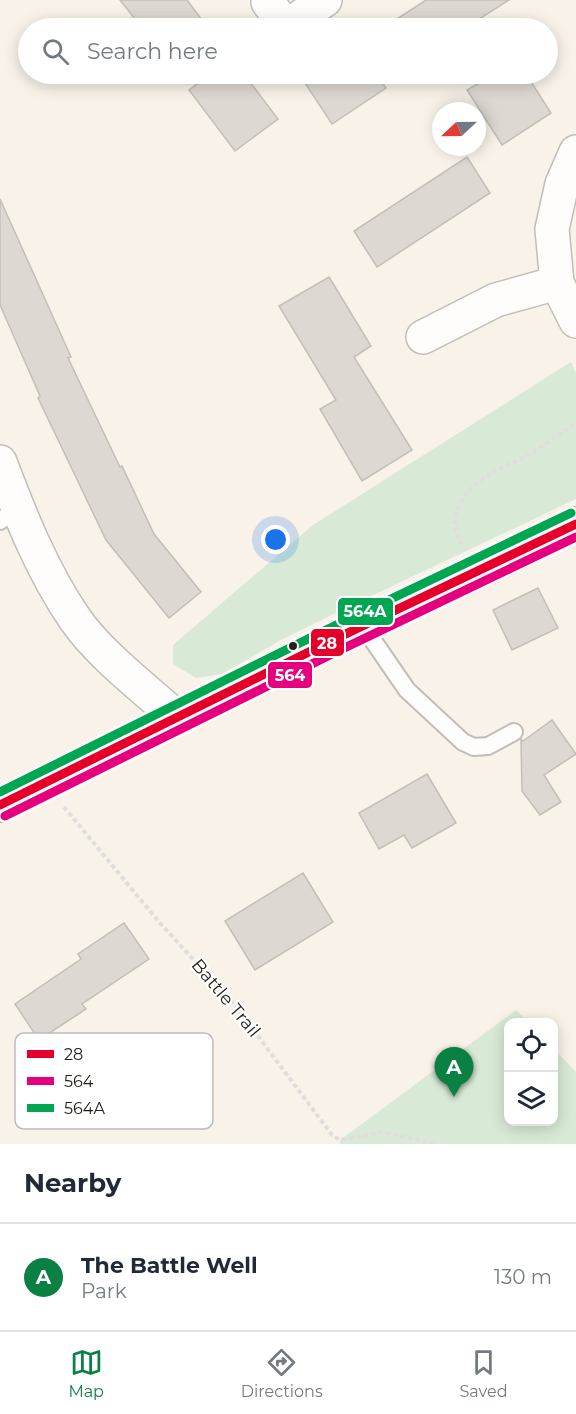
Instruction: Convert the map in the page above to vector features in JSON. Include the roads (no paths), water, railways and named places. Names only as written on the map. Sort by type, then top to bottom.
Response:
[{"type":"main road","points":[[0,805],[176,717],[576,524]]},
{"type":"street","points":[[282,18],[325,0]]},
{"type":"street","points":[[576,152],[562,184],[552,230],[557,283],[576,321]]},
{"type":"street","points":[[423,336],[496,300],[557,283]]},
{"type":"street","points":[[0,462],[9,515],[49,574],[75,620],[111,660],[176,717]]},
{"type":"lane","points":[[363,626],[407,690],[463,742],[474,747],[488,746],[514,732]]},
{"type":"place","name":"The Battle Well","points":[[454,1097]]}]
